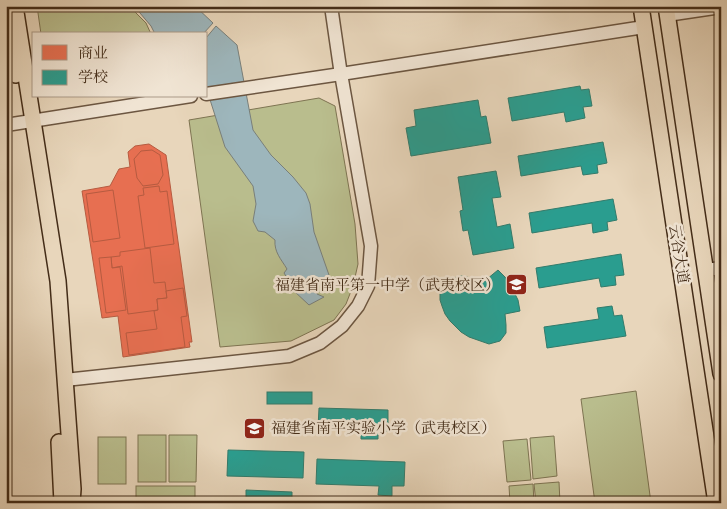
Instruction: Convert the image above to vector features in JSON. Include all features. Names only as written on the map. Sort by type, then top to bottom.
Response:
[{"type":"main road","points":[[15,6],[50,287],[57,382],[62,503]]},
{"type":"main road","name":"云谷大道","points":[[667,15],[713,269],[721,374]]},
{"type":"main road","name":"云谷大道","points":[[643,18],[716,503]]},
{"type":"main road","points":[[6,22],[28,119],[58,280],[73,489],[72,503]]},
{"type":"street","points":[[65,380],[290,356],[320,343],[342,326],[358,306],[368,286],[370,246],[340,71],[331,6]]},
{"type":"street","points":[[667,15],[721,7]]},
{"type":"street","points":[[667,15],[721,15]]},
{"type":"street","points":[[208,94],[643,18]]},
{"type":"street","points":[[208,88],[298,78]]},
{"type":"street","points":[[6,125],[28,119],[159,98]]},
{"type":"street","points":[[6,119],[28,119]]},
{"type":"green space","points":[[37,6],[129,6],[146,23],[150,32],[41,32]]},
{"type":"green space","points":[[319,98],[335,106],[355,224],[358,264],[353,286],[346,304],[334,320],[291,341],[220,347],[189,120]]},
{"type":"green space","points":[[636,391],[651,503],[595,503],[581,399]]},
{"type":"green space","points":[[138,435],[166,435],[166,482],[138,482]]},
{"type":"green space","points":[[169,435],[197,435],[196,482],[169,482]]},
{"type":"green space","points":[[554,436],[557,476],[533,479],[530,438]]},
{"type":"green space","points":[[98,437],[126,437],[126,484],[98,484]]},
{"type":"green space","points":[[527,439],[531,480],[507,482],[503,441]]},
{"type":"green space","points":[[559,482],[560,503],[536,503],[534,484]]},
{"type":"green space","points":[[533,484],[534,503],[510,503],[509,486]]},
{"type":"green space","points":[[136,486],[195,486],[195,503],[136,503]]},
{"type":"water","points":[[134,6],[195,6],[213,23],[205,32],[154,32]]},
{"type":"water","points":[[216,26],[237,45],[253,130],[271,155],[306,193],[310,204],[314,232],[329,275],[331,288],[325,282],[318,283],[317,294],[324,297],[309,305],[294,291],[284,273],[287,269],[277,252],[275,240],[265,232],[258,231],[253,221],[256,204],[253,186],[225,147],[208,93],[208,36]]},
{"type":"building: 商业","points":[[149,144],[166,155],[192,342],[189,342],[190,347],[123,357],[118,316],[102,318],[82,191],[110,186],[119,169],[130,167],[128,152],[135,146]]},
{"type":"building: 商业","points":[[152,150],[160,155],[163,175],[158,184],[143,186],[137,178],[134,159],[141,151]]},
{"type":"building: 商业","points":[[159,186],[160,192],[167,191],[174,244],[145,248],[138,196],[144,195],[143,188]]},
{"type":"building: 商业","points":[[113,190],[120,238],[93,242],[86,194]]},
{"type":"building: 商业","points":[[150,248],[154,283],[165,282],[167,298],[157,299],[158,310],[128,314],[122,266],[112,268],[111,257],[120,256],[120,252]]},
{"type":"building: 商业","points":[[111,257],[112,268],[120,267],[126,310],[106,313],[99,258]]},
{"type":"building: 商业","points":[[183,288],[187,316],[181,317],[185,347],[129,355],[126,333],[157,329],[154,311],[158,310],[157,299],[167,298],[166,291]]},
{"type":"building: 学校","points":[[580,86],[581,90],[589,89],[592,106],[583,107],[585,118],[566,122],[564,112],[512,121],[508,98]]},
{"type":"building: 学校","points":[[478,100],[481,117],[486,116],[491,143],[411,156],[406,128],[416,126],[414,110]]},
{"type":"building: 学校","points":[[603,142],[607,163],[597,165],[598,173],[583,175],[581,166],[521,176],[518,156]]},
{"type":"building: 学校","points":[[496,171],[501,197],[492,198],[497,227],[510,224],[514,248],[473,255],[468,230],[463,231],[460,211],[463,210],[458,177]]},
{"type":"building: 学校","points":[[613,199],[617,220],[607,222],[608,230],[593,233],[592,223],[532,233],[529,213]]},
{"type":"building: 学校","points":[[621,254],[624,275],[615,276],[616,285],[601,287],[599,278],[539,288],[536,268]]},
{"type":"building: 学校","points":[[498,270],[505,277],[514,292],[520,311],[505,314],[506,333],[500,341],[489,344],[469,337],[450,321],[442,306],[440,292],[449,279],[461,276],[481,284]]},
{"type":"building: 学校","points":[[612,306],[614,316],[622,315],[626,336],[547,348],[544,327],[599,319],[597,308]]},
{"type":"building: 学校","points":[[267,392],[312,392],[312,404],[267,404]]},
{"type":"building: 学校","points":[[319,408],[388,410],[388,431],[378,431],[378,439],[361,439],[361,430],[318,428]]},
{"type":"building: 学校","points":[[228,450],[304,452],[303,478],[227,476]]},
{"type":"building: 学校","points":[[317,459],[405,462],[404,486],[392,486],[392,496],[378,495],[379,486],[316,484]]},
{"type":"building: 学校","points":[[246,490],[292,492],[292,503],[246,503]]},
{"type":"place","name":"福建省南平第一中学（武夷校区）","points":[[516,285]]},
{"type":"place","name":"福建省南平实验小学（武夷校区）","points":[[255,428]]}]
